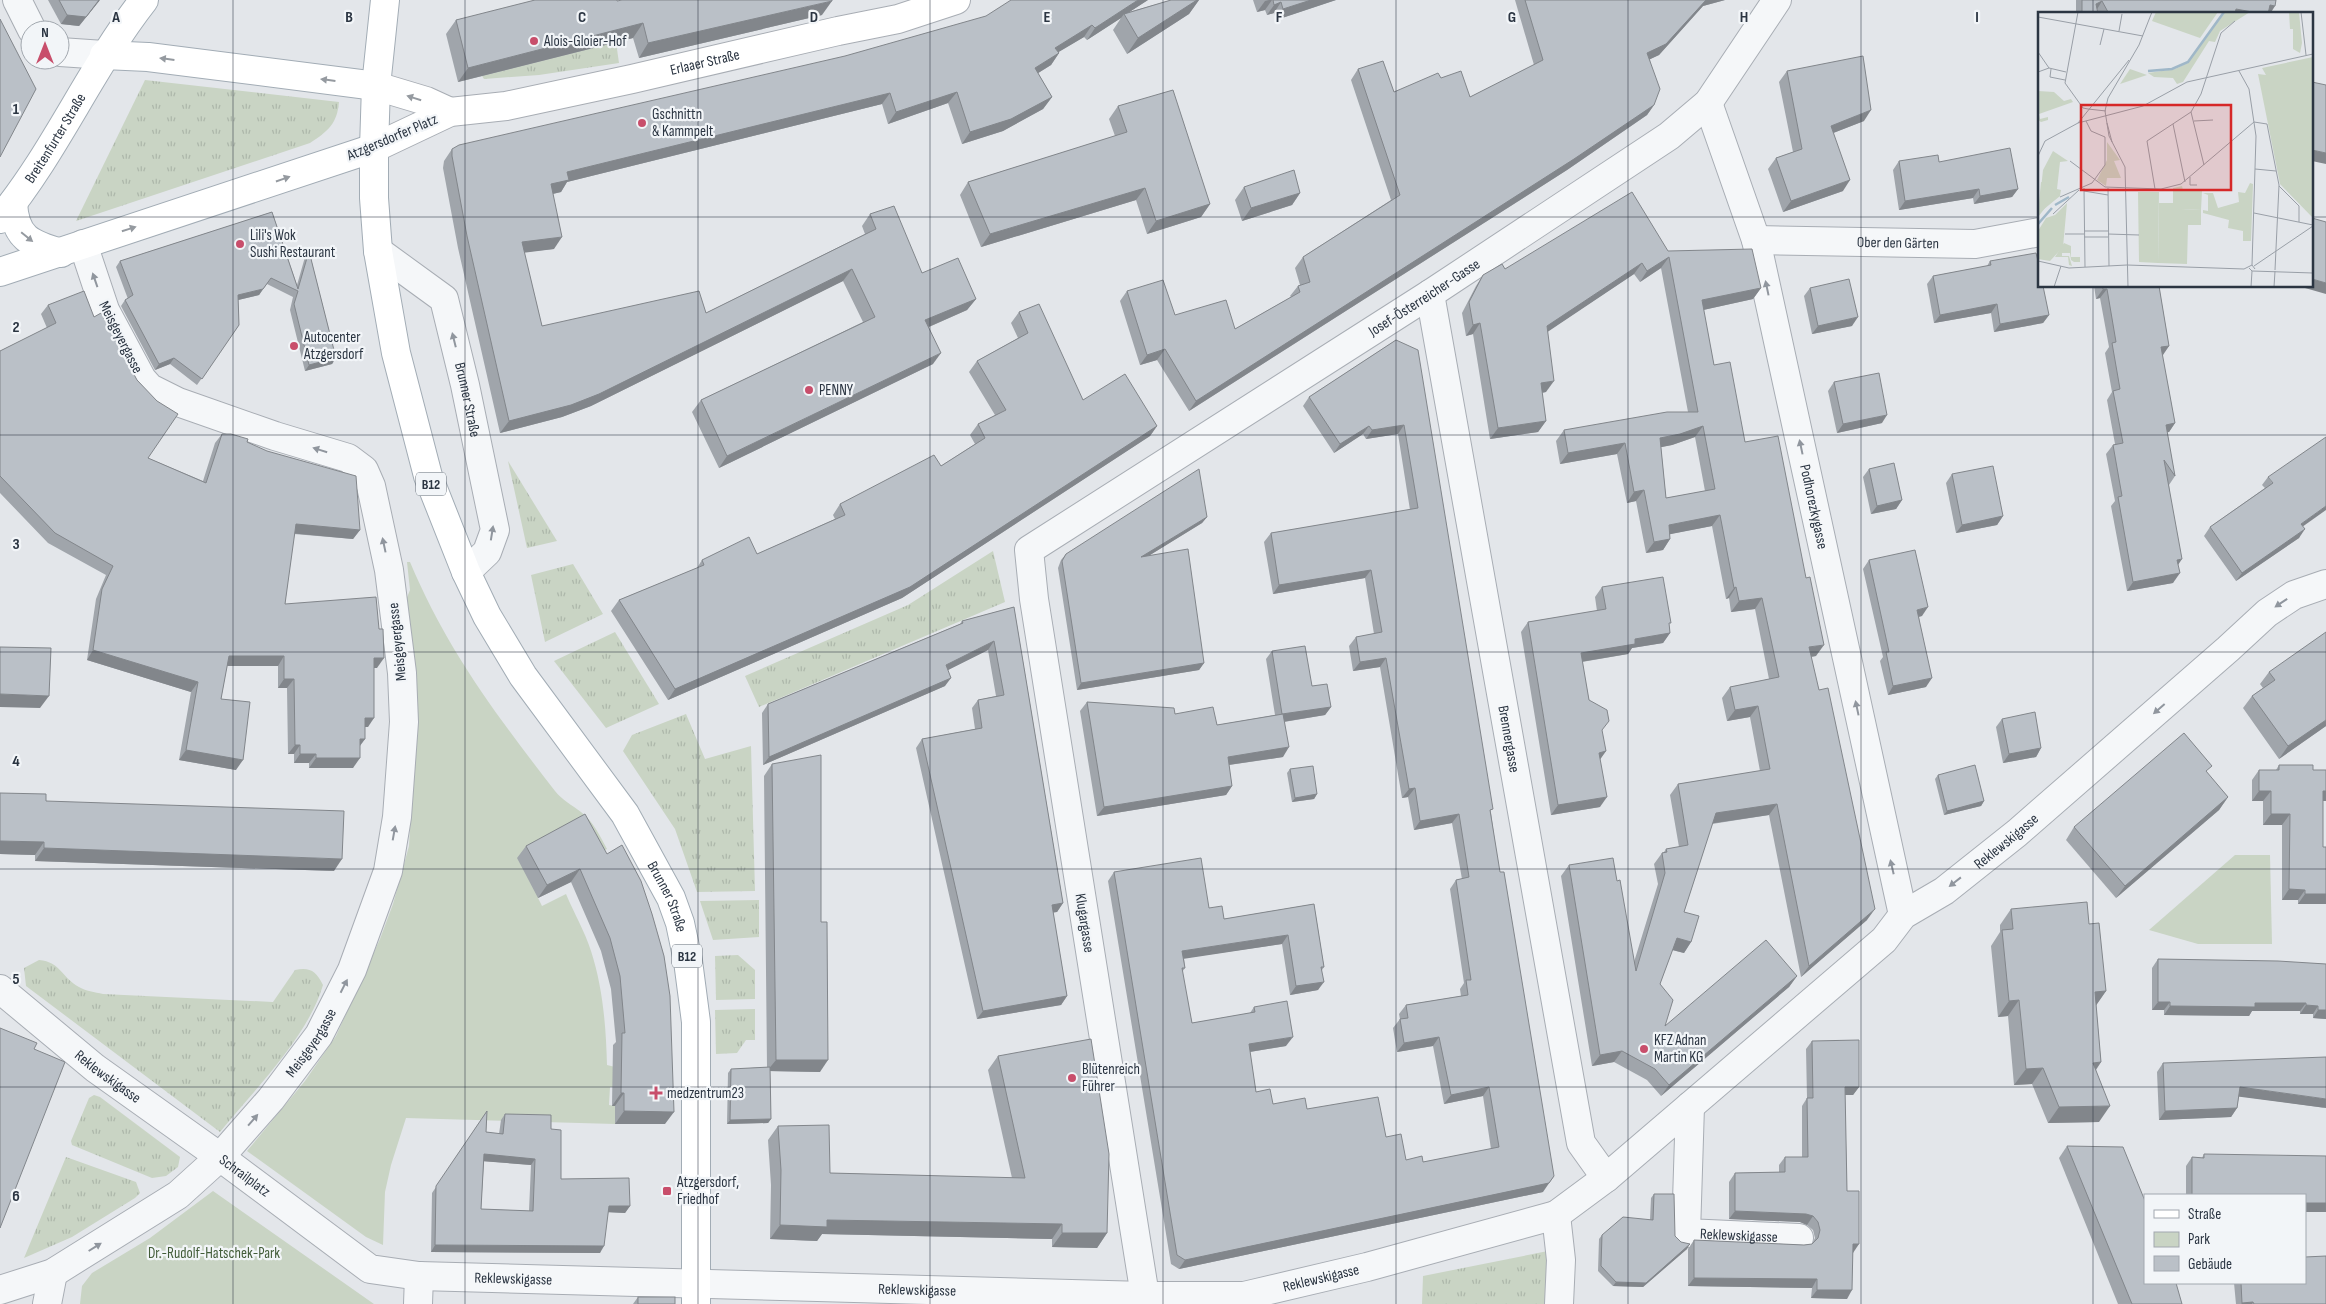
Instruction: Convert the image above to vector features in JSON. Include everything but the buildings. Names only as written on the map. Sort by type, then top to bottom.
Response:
[{"type":"main road","name":"Breitenfurter Straße","points":[[6,211],[74,111],[104,55],[144,0]]},
{"type":"main road","name":"Brunner Straße","points":[[385,0],[376,86],[374,198],[378,251],[396,353],[428,476],[466,572],[487,616],[523,676],[625,814],[672,898],[680,923],[688,961],[696,1022],[696,1294]]},
{"type":"main road","name":"Erlaaer Straße","points":[[450,112],[506,106],[632,79],[838,30],[898,19],[956,0]]},
{"type":"main road","name":"Atzgersdorfer Platz","points":[[104,55],[158,58],[376,86],[426,101],[450,112]]},
{"type":"main road","name":"Atzgersdorfer Platz","points":[[0,272],[374,148],[450,112]]},
{"type":"main road","points":[[6,211],[22,235],[39,246],[72,249]]},
{"type":"street","points":[[17,0],[27,20]]},
{"type":"street","name":"Josef-Österreicher-Gasse","points":[[1029,550],[1430,294],[1669,136],[1708,103],[1777,0]]},
{"type":"street","points":[[70,53],[104,55]]},
{"type":"street","name":"Podhorezkygasse","points":[[1708,103],[1756,240],[1903,915]]},
{"type":"street","name":"Ober den Gärten","points":[[1756,240],[1975,244],[2038,232]]},
{"type":"street","name":"Meisgeyergasse","points":[[72,249],[142,379],[150,388],[185,405],[275,436],[348,458],[364,470],[371,486],[389,570],[402,673],[404,722],[397,817],[388,871],[352,970],[319,1035],[271,1099],[220,1157]]},
{"type":"street","name":"Brunner Straße","points":[[378,251],[444,299],[495,530],[487,552],[466,572]]},
{"type":"street","name":"Brennergasse","points":[[1430,294],[1581,1143],[1606,1178]]},
{"type":"street","name":"Klugargasse","points":[[1029,550],[1035,609],[1145,1296]]},
{"type":"street","name":"Reklewskigasse","points":[[419,1276],[696,1294],[1244,1296],[1367,1266],[1556,1215],[1606,1178],[1884,940],[1903,915],[1944,890],[2017,833],[2228,649],[2267,612],[2294,594],[2326,584]]},
{"type":"street","name":"Reklewskigasse","points":[[0,989],[95,1068],[220,1157]]},
{"type":"street","name":"Reklewskigasse","points":[[1690,1106],[1686,1233],[1799,1238]]},
{"type":"street","name":"Schrailplatz","points":[[54,1273],[178,1194],[220,1157],[370,1269],[419,1276]]},
{"type":"street","points":[[1556,1215],[1561,1260],[1559,1304]]},
{"type":"street","points":[[0,1290],[54,1273]]},
{"type":"street","points":[[47,1304],[54,1273]]},
{"type":"street","points":[[418,1304],[419,1276]]},
{"type":"green space","points":[[616,42],[619,63],[539,75],[484,79],[482,76]]},
{"type":"green space","points":[[145,80],[339,102],[338,110],[330,126],[322,135],[310,143],[76,221]]},
{"type":"green space","points":[[508,461],[557,541],[527,548]]},
{"type":"green space","points":[[993,551],[1005,602],[759,707],[745,676],[908,605]]},
{"type":"green space","points":[[407,562],[410,562],[440,624],[493,709],[558,794],[589,820],[607,849],[593,857],[538,898],[542,906],[566,894],[591,951],[603,1008],[607,1065],[615,1067],[615,1087],[610,1087],[609,1105],[615,1106],[615,1124],[406,1118],[391,1165],[385,1192],[383,1245],[366,1237],[247,1151],[305,1081],[336,1036],[380,939],[393,904],[409,846],[416,730],[406,600],[410,590]]},
{"type":"green space","points":[[573,564],[603,614],[545,642],[531,575]]},
{"type":"green space","points":[[615,632],[659,704],[606,728],[554,661]]},
{"type":"green space","points":[[686,714],[705,759],[751,746],[755,891],[697,892],[675,829],[623,751],[632,735]]},
{"type":"green space","points":[[2235,855],[2270,855],[2272,944],[2198,944],[2149,930]]},
{"type":"green space","points":[[759,900],[759,937],[713,940],[700,901]]},
{"type":"green space","points":[[738,955],[755,970],[755,999],[716,1000],[715,956]]},
{"type":"green space","points":[[39,960],[46,961],[57,967],[73,983],[81,988],[103,994],[273,1002],[295,970],[300,969],[315,973],[323,985],[316,1005],[293,1043],[264,1081],[220,1132],[26,986],[24,968]]},
{"type":"green space","points":[[755,1009],[755,1040],[746,1040],[737,1053],[716,1054],[715,1010]]},
{"type":"green space","points":[[94,1095],[100,1097],[180,1157],[178,1167],[166,1176],[152,1178],[72,1145],[71,1141],[89,1098]]},
{"type":"green space","points":[[66,1157],[136,1182],[140,1193],[72,1237],[24,1258]]},
{"type":"green space","name":"Dr.-Rudolf-Hatschek-Park","points":[[213,1191],[374,1304],[80,1304],[82,1286],[92,1273],[150,1238]]},
{"type":"green space","points":[[1568,1247],[1570,1304],[1422,1304],[1423,1276]]},
{"type":"place","name":"Alois-Gloier-Hof","points":[[534,41]]},
{"type":"place","name":"Gschnittn & Kammpelt","points":[[642,123]]},
{"type":"place","name":"Lili's Wok Sushi Restaurant","points":[[240,244]]},
{"type":"place","name":"Autocenter Atzgersdorf","points":[[294,346]]},
{"type":"place","name":"PENNY","points":[[809,390]]},
{"type":"place","name":"KFZ Adnan Martin KG","points":[[1644,1049]]},
{"type":"place","name":"Blütenreich Führer","points":[[1072,1078]]},
{"type":"place","name":"medzentrum23","points":[[656,1093]]},
{"type":"place","name":"Atzgersdorf, Friedhof","points":[[667,1191]]}]
